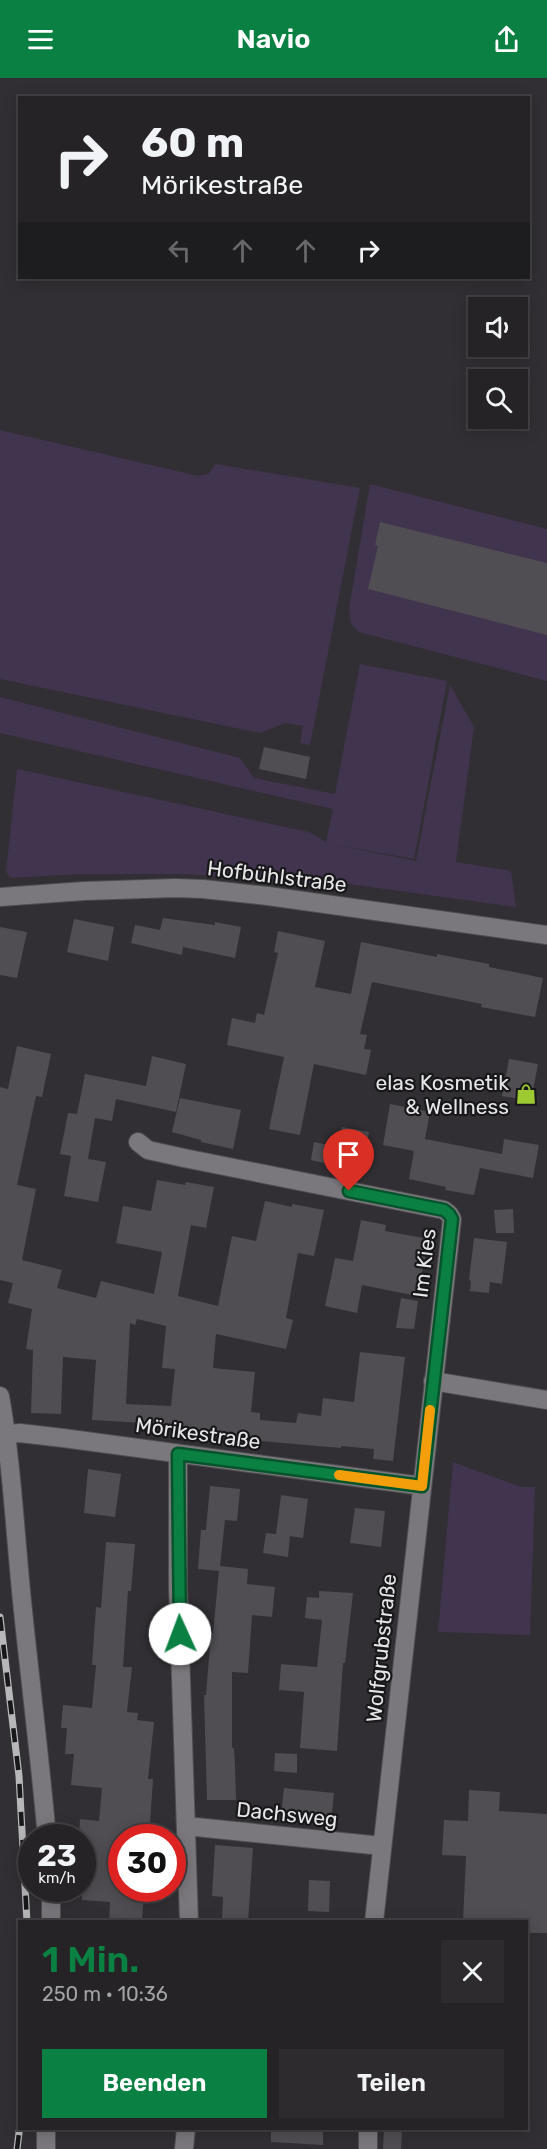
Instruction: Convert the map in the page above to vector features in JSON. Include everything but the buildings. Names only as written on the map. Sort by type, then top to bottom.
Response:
[{"type":"street","name":"Hofbühlstraße","points":[[0,897],[84,891],[203,889],[547,935]]},
{"type":"street","name":"Im Kies","points":[[138,1142],[148,1150],[177,1157],[444,1210],[449,1214],[452,1219],[433,1380]]},
{"type":"street","points":[[433,1380],[547,1401]]},
{"type":"street","name":"Wolfgrubstraße","points":[[374,1920],[433,1380]]},
{"type":"street","points":[[0,1396],[7,1434],[22,1610],[42,1771],[46,1824]]},
{"type":"street","name":"Mörikestraße","points":[[7,1434],[20,1433],[422,1486]]},
{"type":"street","points":[[178,1454],[178,1588],[186,1824]]},
{"type":"street","points":[[186,1826],[189,1920]]},
{"type":"street","name":"Dachsweg","points":[[186,1826],[382,1846]]},
{"type":"street","points":[[51,1902],[51,1920]]},
{"type":"street","points":[[46,2130],[46,2149]]},
{"type":"street","points":[[184,2149],[186,2130]]},
{"type":"street","points":[[368,2130],[368,2149]]},
{"type":"shaded area","points":[[0,430],[198,476],[208,474],[216,464],[360,488],[310,745],[300,743],[303,726],[285,723],[260,733],[0,679]]},
{"type":"shaded area","points":[[370,484],[547,529],[547,681],[359,632],[351,624],[349,609]]},
{"type":"shaded area","points":[[360,664],[447,681],[414,859],[331,844],[416,861],[450,685],[474,727],[456,862],[511,871],[516,907],[334,882],[328,887],[253,878],[183,874],[80,874],[11,878],[6,872],[17,769],[309,832],[326,842],[333,809],[0,733],[0,697],[240,758],[254,778],[335,794]]},
{"type":"shaded area","points":[[453,1462],[521,1487],[535,1487],[530,1635],[438,1632]]},
{"type":"railway","points":[[0,1617],[19,1776],[27,1920]]},
{"type":"railway","points":[[17,2149],[19,2130]]},
{"type":"slow traffic","points":[[339,1475],[422,1486],[430,1410]]},
{"type":"place","name":"elas Kosmetik & Wellness","points":[[526,1094]]},
{"type":"route","points":[[180,1634],[178,1454],[422,1486],[452,1219],[444,1210],[349,1191]]}]
